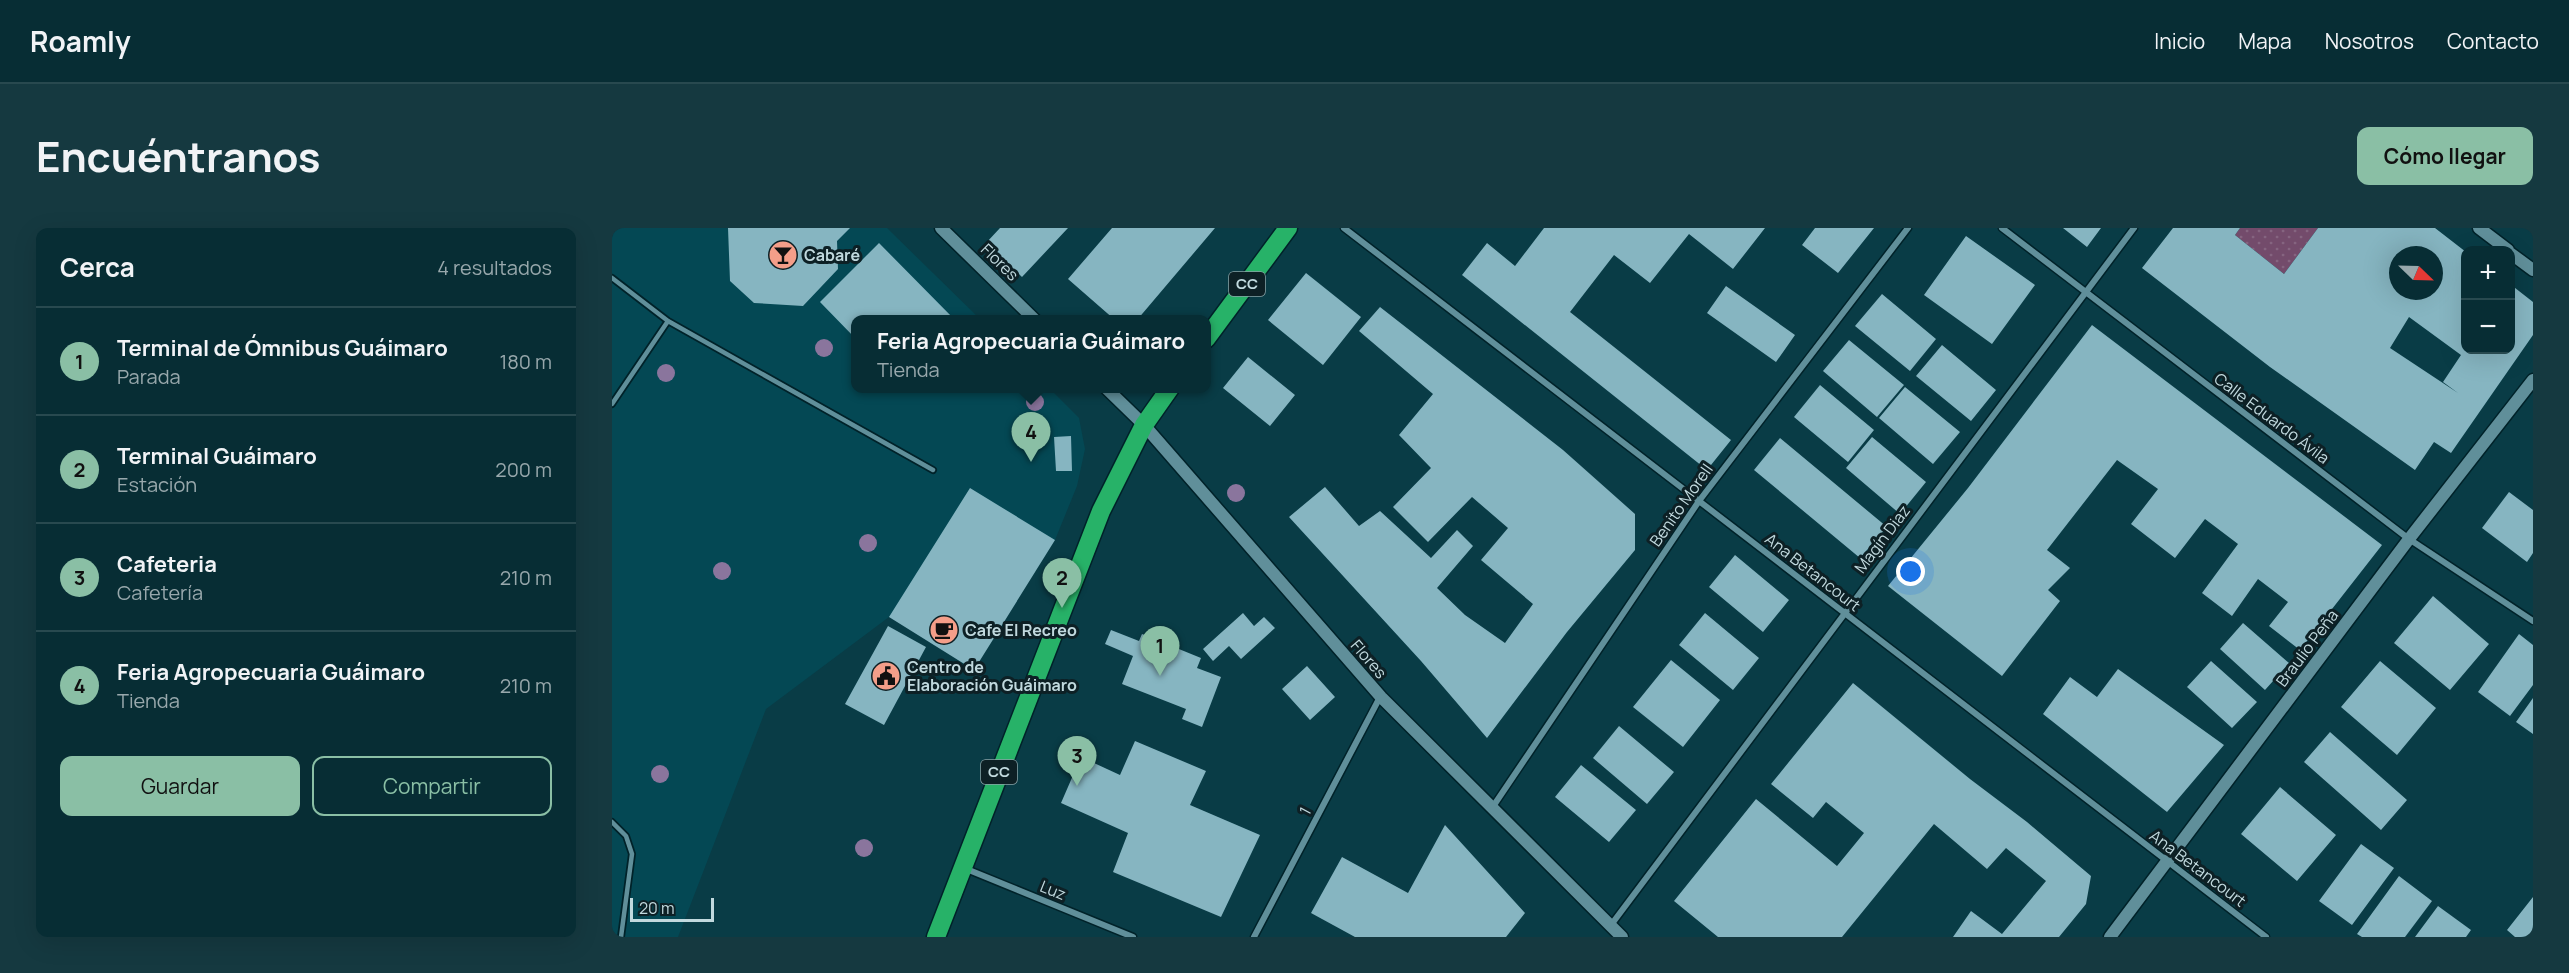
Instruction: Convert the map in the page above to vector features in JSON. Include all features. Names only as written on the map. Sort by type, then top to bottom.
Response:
[{"type":"highway","name":"CC","points":[[1211,332],[1288,228]]},
{"type":"highway","name":"CC","points":[[936,937],[1101,511],[1144,425],[1166,393]]},
{"type":"street","name":"Flores","points":[[941,228],[1030,315]]},
{"type":"street","name":"Ana Betancourt","points":[[1344,228],[2266,937]]},
{"type":"street","name":"Benito Morell","points":[[1491,809],[1699,501],[1908,228]]},
{"type":"street","name":"Calle Eduardo Ávila","points":[[2002,228],[2409,539],[2533,621]]},
{"type":"street","name":"Magín Diaz","points":[[1611,925],[2134,228]]},
{"type":"street","points":[[2479,228],[2502,246]]},
{"type":"street","points":[[2515,256],[2533,270]]},
{"type":"street","name":"Braulio Peña","points":[[2110,937],[2409,539],[2533,380]]},
{"type":"street","name":"Flores","points":[[1111,393],[1144,425],[1381,697],[1622,937]]},
{"type":"street","name":"1","points":[[1254,937],[1381,697]]},
{"type":"street","name":"Luz","points":[[962,867],[1133,937]]},
{"type":"lane","points":[[612,278],[668,321],[933,470]]},
{"type":"lane","points":[[612,404],[668,321]]},
{"type":"lane","points":[[612,822],[626,836],[632,854],[621,937]]},
{"type":"shaded area","points":[[612,228],[887,228],[976,315],[851,315],[851,393],[1054,393],[1079,418],[1085,449],[1077,486],[1055,540],[889,617],[766,709],[678,937],[612,937]]},
{"type":"shaded area","points":[[2240,228],[2318,228],[2284,274],[2235,235]]},
{"type":"building","name":"Cabaré","points":[[728,228],[850,228],[837,241],[838,269],[803,306],[754,303],[730,281]]},
{"type":"building","points":[[1000,228],[1068,228],[1022,277],[986,243]]},
{"type":"building","points":[[1112,228],[1215,228],[1141,315],[1109,315],[1068,279]]},
{"type":"building","points":[[1544,228],[1765,228],[1733,269],[1689,234],[1650,283],[1614,255],[1570,312],[1731,440],[1707,470],[1462,275],[1487,243],[1515,266]]},
{"type":"building","points":[[1815,228],[1874,228],[1838,273],[1802,245]]},
{"type":"building","points":[[2063,228],[2101,228],[2087,247]]},
{"type":"building","points":[[2173,228],[2240,228],[2235,235],[2284,274],[2318,228],[2435,228],[2461,248],[2461,354],[2515,354],[2515,288],[2533,302],[2533,335],[2451,453],[2434,442],[2415,470],[2270,367],[2142,268]],"holes":[[[2409,317],[2461,355],[2443,382],[2458,393],[2390,348]]]},
{"type":"building","points":[[1966,236],[2035,285],[1992,344],[1924,295]]},
{"type":"building","points":[[879,243],[950,315],[851,315],[851,334],[820,302]]},
{"type":"building","points":[[1306,273],[1361,317],[1323,365],[1268,320]]},
{"type":"building","points":[[1726,286],[1795,335],[1776,362],[1707,313]]},
{"type":"building","points":[[1882,294],[1936,339],[1910,371],[1855,326]]},
{"type":"building","points":[[1380,307],[1563,450],[1635,514],[1635,550],[1567,632],[1487,738],[1421,661],[1289,517],[1325,487],[1359,526],[1380,511],[1431,558],[1457,530],[1473,546],[1437,588],[1465,615],[1505,643],[1533,604],[1481,560],[1508,528],[1472,497],[1428,542],[1393,507],[1431,468],[1399,435],[1433,394],[1359,331]]},
{"type":"building","points":[[2092,325],[2382,545],[2300,650],[2269,626],[2288,602],[2258,579],[2232,616],[2202,593],[2238,544],[2205,519],[2175,558],[2131,524],[2158,489],[2117,460],[2047,550],[2070,568],[2048,590],[2060,601],[2002,676],[1888,586],[1968,488]]},
{"type":"building","points":[[1849,340],[1904,385],[1877,417],[1823,371]]},
{"type":"building","points":[[1942,345],[1996,390],[1971,421],[1916,376]]},
{"type":"building","points":[[1248,357],[1295,395],[1270,426],[1223,388]]},
{"type":"building","points":[[1820,385],[1874,430],[1848,462],[1794,417]]},
{"type":"building","points":[[1905,387],[1960,432],[1933,464],[1879,418]]},
{"type":"building","points":[[1071,436],[1072,471],[1056,471],[1054,437]]},
{"type":"building","points":[[1872,437],[1926,482],[1900,514],[1846,468]]},
{"type":"building","points":[[1780,438],[1887,527],[1860,558],[1754,470]]},
{"type":"building","points":[[970,488],[1055,540],[974,670],[889,617]]},
{"type":"building","points":[[2509,492],[2533,510],[2533,553],[2527,562],[2482,528]]},
{"type":"building","points":[[1735,555],[1789,600],[1763,632],[1709,587]]},
{"type":"building","points":[[2433,596],[2489,644],[2450,690],[2394,643]]},
{"type":"building","points":[[1243,613],[1254,626],[1264,617],[1275,628],[1241,659],[1229,646],[1213,661],[1203,649]]},
{"type":"building","points":[[1705,613],[1759,658],[1733,690],[1679,645]]},
{"type":"building","points":[[2243,623],[2289,663],[2265,690],[2220,649]]},
{"type":"building","name":"Centro de Elaboración Guáimaro","points":[[888,626],[926,647],[884,725],[845,704]]},
{"type":"building","points":[[1111,630],[1139,641],[1142,634],[1201,658],[1197,668],[1221,677],[1202,727],[1182,719],[1186,709],[1122,684],[1133,656],[1105,644]]},
{"type":"building","points":[[2519,634],[2533,645],[2533,685],[2510,716],[2478,692]]},
{"type":"building","points":[[1671,660],[1720,700],[1683,747],[1633,707]]},
{"type":"building","points":[[2211,661],[2257,702],[2232,728],[2187,687]]},
{"type":"building","points":[[2380,661],[2436,708],[2397,755],[2341,707]]},
{"type":"building","points":[[1307,666],[1335,697],[1310,720],[1282,689]]},
{"type":"building","points":[[2118,669],[2224,745],[2167,812],[2043,714],[2070,677],[2097,697]]},
{"type":"building","points":[[1853,683],[2091,876],[2086,904],[2059,937],[1953,937],[1971,911],[2002,934],[2046,881],[2006,848],[1987,869],[1934,824],[1842,937],[1718,937],[1674,901],[1756,799],[1837,866],[1864,833],[1826,802],[1813,818],[1771,784]]},
{"type":"building","points":[[2533,698],[2533,734],[2516,722]]},
{"type":"building","points":[[1619,726],[1674,772],[1647,804],[1593,758]]},
{"type":"building","points":[[2330,732],[2407,800],[2381,830],[2304,762]]},
{"type":"building","points":[[1135,741],[1206,771],[1190,805],[1260,835],[1221,917],[1113,872],[1128,833],[1061,803],[1081,757],[1120,775]]},
{"type":"building","points":[[1581,765],[1636,810],[1609,842],[1555,797]]},
{"type":"building","points":[[2280,787],[2336,835],[2297,881],[2241,834]]},
{"type":"building","points":[[1445,825],[1525,913],[1506,937],[1355,937],[1311,913],[1342,857],[1408,893]]},
{"type":"building","points":[[2361,844],[2394,868],[2352,925],[2319,901]]},
{"type":"building","points":[[2399,876],[2432,901],[2405,937],[2362,937],[2357,934]]},
{"type":"building","points":[[2533,897],[2533,937],[2515,937],[2507,930]]},
{"type":"building","points":[[2438,906],[2471,930],[2466,937],[2415,937]]},
{"type":"place","name":"Cabaré","points":[[783,255]]},
{"type":"place","name":"Feria Agropecuaria Guáimaro","points":[[1031,462]]},
{"type":"place","name":"Terminal Guáimaro","points":[[1062,608]]},
{"type":"place","name":"Cafe El Recreo","points":[[944,630]]},
{"type":"place","name":"Centro de Elaboración Guáimaro","points":[[886,676]]},
{"type":"place","name":"Terminal de Ómnibus Guáimaro","points":[[1160,676]]},
{"type":"place","name":"Cafeteria","points":[[1077,786]]}]
